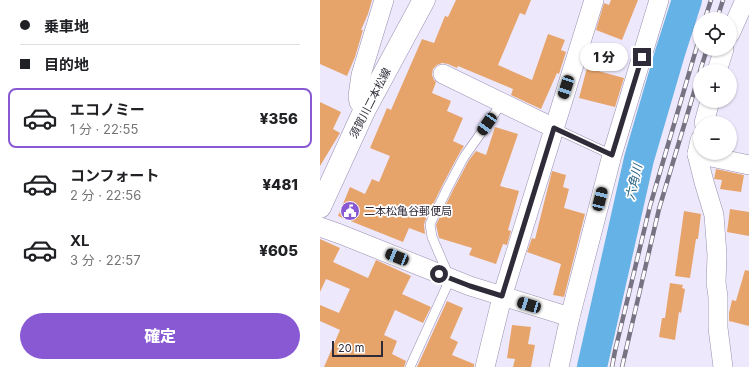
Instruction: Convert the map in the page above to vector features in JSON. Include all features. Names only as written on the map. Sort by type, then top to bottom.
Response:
[{"type":"main road","name":"須賀川二本松線","points":[[320,207],[366,109],[424,0]]},
{"type":"street","points":[[366,109],[359,102],[358,96],[361,75],[384,0]]},
{"type":"street","points":[[485,367],[502,296],[594,0]]},
{"type":"street","points":[[559,367],[570,317],[612,155],[660,0]]},
{"type":"street","points":[[737,20],[745,5]]},
{"type":"street","points":[[443,74],[554,128]]},
{"type":"street","points":[[700,160],[704,182],[714,215],[717,255],[716,282],[718,297],[718,328],[722,367]]},
{"type":"street","points":[[735,160],[749,165]]},
{"type":"street","points":[[320,227],[450,279],[570,317]]},
{"type":"lane","points":[[410,367],[450,279],[432,237],[430,224],[464,157],[502,103]]},
{"type":"lane","points":[[554,128],[612,155]]},
{"type":"building","points":[[320,0],[372,0],[361,30],[363,30],[355,57],[347,76],[320,64]]},
{"type":"building","points":[[456,0],[531,0],[525,15],[520,13],[498,65],[532,80],[548,34],[565,40],[561,50],[566,52],[559,74],[557,73],[541,109],[511,95],[513,89],[458,66],[457,68],[442,63],[433,69],[432,75],[436,82],[432,93],[451,101],[447,111],[463,118],[453,141],[464,146],[425,221],[425,234],[409,228],[403,242],[338,216],[350,187],[365,194],[372,179],[379,182],[390,156],[370,148],[387,108],[391,110],[422,39],[434,43],[445,16],[448,17]]},
{"type":"building","points":[[611,0],[638,0],[622,40],[596,30],[604,3],[609,5]]},
{"type":"building","points":[[587,68],[624,78],[615,107],[579,98]]},
{"type":"building","points":[[320,102],[341,112],[333,129],[340,133],[320,166]]},
{"type":"building","points":[[495,127],[518,134],[500,186],[519,191],[508,230],[511,231],[507,245],[503,244],[496,264],[469,255],[472,248],[439,238],[436,225],[469,160],[476,151],[486,155]]},
{"type":"building","points":[[716,169],[744,175],[741,192],[720,189],[722,180],[714,179]]},
{"type":"building","points":[[552,171],[566,175],[563,187],[569,189],[564,208],[585,214],[564,297],[553,295],[561,264],[527,252],[532,238],[535,239]]},
{"type":"building","points":[[730,209],[749,212],[749,236],[727,232]]},
{"type":"building","points":[[684,211],[701,214],[698,239],[696,239],[690,278],[675,276]]},
{"type":"building","points":[[320,239],[340,248],[333,262],[368,278],[376,260],[411,276],[402,294],[431,307],[423,323],[395,310],[384,335],[397,341],[392,354],[406,361],[404,367],[324,367],[340,330],[320,321],[320,305],[339,313],[350,289],[326,279],[320,292]]},
{"type":"building","points":[[745,270],[749,271],[749,326],[729,321],[732,300],[736,301]]},
{"type":"building","points":[[670,283],[683,285],[682,288],[685,289],[681,313],[679,312],[675,340],[659,337],[662,318],[665,318]]},
{"type":"building","points":[[447,301],[463,308],[450,338],[458,342],[452,355],[474,364],[474,367],[417,367]]},
{"type":"building","points":[[512,325],[531,327],[528,344],[535,345],[531,367],[513,367],[515,359],[507,358]]},
{"type":"waterway","name":"六角川","points":[[592,367],[639,159],[687,0]]},
{"type":"railway","points":[[707,12],[711,0]]},
{"type":"railway","points":[[719,12],[723,0]]},
{"type":"railway","points":[[612,367],[650,206],[694,56]]},
{"type":"railway","points":[[702,64],[705,56]]},
{"type":"railway","points":[[622,367],[659,209],[693,95]]},
{"type":"place","name":"二本松亀谷郵便局","points":[[350,211]]},
{"type":"route","points":[[439,274],[502,296],[554,128],[612,155],[642,57]]}]
